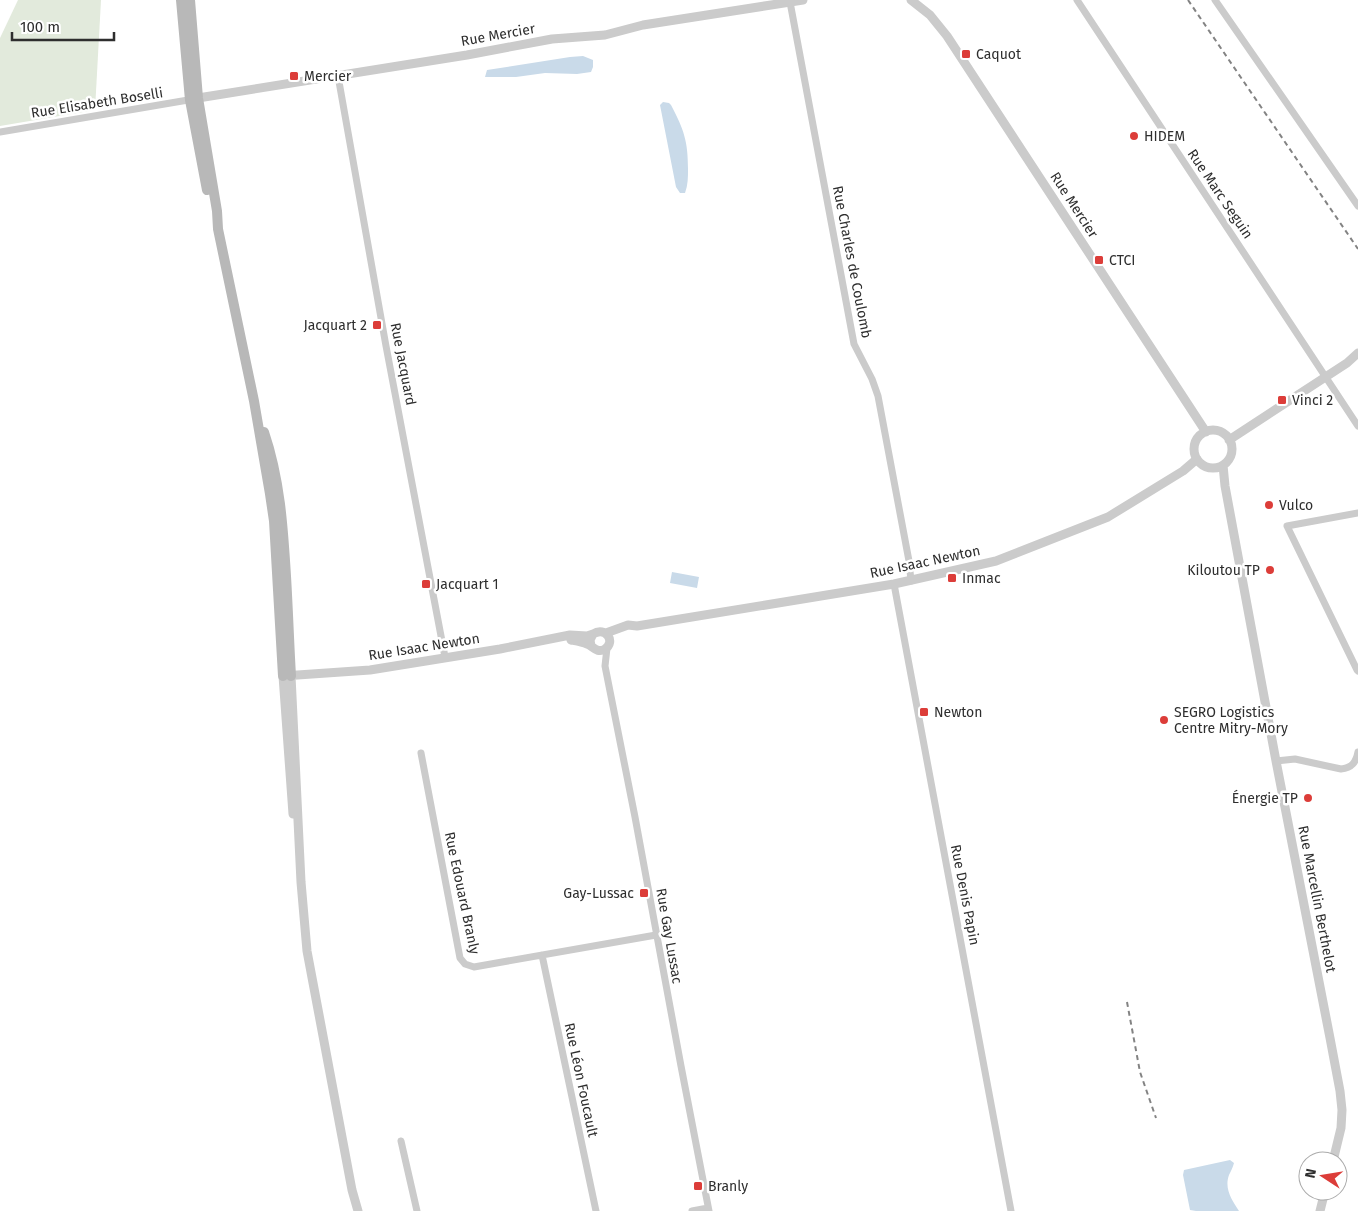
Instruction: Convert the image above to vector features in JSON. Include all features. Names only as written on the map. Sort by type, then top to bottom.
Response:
[{"type":"main road","points":[[181,0],[206,187],[218,229],[254,401],[272,456],[279,491],[284,535],[287,676]]},
{"type":"main road","points":[[190,0],[194,99]]},
{"type":"street","name":"Rue Mercier","points":[[194,99],[475,54],[552,39],[605,35],[643,25],[802,0]]},
{"type":"street","name":"Rue Mercier","points":[[911,0],[930,15],[947,36],[1206,432]]},
{"type":"street","name":"Rue Marc Seguin","points":[[1078,0],[1358,426]]},
{"type":"street","points":[[1215,0],[1358,206]]},
{"type":"street","name":"Rue Charles de Coulomb","points":[[790,2],[854,344],[872,379],[878,396],[909,561],[911,581]]},
{"type":"street","name":"Rue Jacquard","points":[[338,76],[386,346],[445,657]]},
{"type":"street","name":"Rue Elisabeth Boselli","points":[[0,132],[194,99]]},
{"type":"street","points":[[1229,440],[1351,361],[1358,353]]},
{"type":"street","points":[[1217,431],[1229,440],[1232,448],[1231,455],[1223,465],[1212,468],[1201,464],[1194,453],[1196,440],[1206,432],[1217,431]]},
{"type":"street","name":"Rue Isaac Newton","points":[[608,646],[627,630],[637,626],[911,581],[996,561],[1108,517],[1183,471],[1197,459]]},
{"type":"street","name":"Rue Marcellin Berthelot","points":[[1223,465],[1225,486],[1276,761],[1340,1091],[1341,1128],[1335,1151]]},
{"type":"street","points":[[1358,513],[1287,526],[1358,671]]},
{"type":"street","name":"Rue Denis Papin","points":[[894,584],[1011,1211]]},
{"type":"street","name":"Rue Isaac Newton","points":[[606,633],[628,625],[637,626]]},
{"type":"street","points":[[600,631],[606,633],[609,638],[608,646],[603,650],[594,648],[590,640],[593,634],[600,631]]},
{"type":"street","name":"Rue Isaac Newton","points":[[287,676],[370,670],[570,635],[587,636],[593,634]]},
{"type":"street","name":"Rue Isaac Newton","points":[[560,638],[585,643],[594,648]]},
{"type":"street","name":"Rue Gay Lussac","points":[[608,646],[605,666],[708,1209]]},
{"type":"street","name":"Rue Gay Lussac","points":[[594,648],[605,666]]},
{"type":"street","points":[[287,676],[307,951],[352,1190],[358,1211]]},
{"type":"street","points":[[1276,761],[1295,759],[1346,769],[1354,763],[1358,752]]},
{"type":"street","name":"Rue Edouard Branly","points":[[421,753],[460,958],[465,964],[474,967],[656,936]]},
{"type":"street","name":"Rue Léon Foucault","points":[[542,955],[596,1211]]},
{"type":"street","points":[[401,1141],[417,1211]]},
{"type":"street","points":[[692,1211],[708,1209]]},
{"type":"shaded area","points":[[18,0],[101,0],[95,110],[0,126],[0,38]]},
{"type":"water","points":[[583,56],[593,60],[591,72],[485,77],[487,70]]},
{"type":"water","points":[[663,102],[671,105],[684,136],[688,169],[685,193],[680,193],[676,187],[660,105]]},
{"type":"water","points":[[672,572],[699,577],[697,588],[670,583]]},
{"type":"water","points":[[1230,1160],[1234,1163],[1227,1185],[1231,1198],[1239,1211],[1190,1210],[1183,1175],[1184,1170]]},
{"type":"railway","points":[[1188,0],[1358,249]]},
{"type":"railway","points":[[1127,1002],[1140,1072],[1156,1118]]},
{"type":"place","name":"Caquot","points":[[966,54]]},
{"type":"place","name":"Mercier","points":[[294,76]]},
{"type":"place","name":"HIDEM","points":[[1134,136]]},
{"type":"place","name":"CTCI","points":[[1099,260]]},
{"type":"place","name":"Jacquart 2","points":[[377,325]]},
{"type":"place","name":"Vinci 2","points":[[1282,400]]},
{"type":"place","name":"Vulco","points":[[1269,505]]},
{"type":"place","name":"Kiloutou TP","points":[[1270,570]]},
{"type":"place","name":"Inmac","points":[[952,578]]},
{"type":"place","name":"Jacquart 1","points":[[426,584]]},
{"type":"place","name":"Newton","points":[[924,712]]},
{"type":"place","name":"SEGRO Logistics Centre Mitry-Mory","points":[[1164,720]]},
{"type":"place","name":"Énergie TP","points":[[1308,798]]},
{"type":"place","name":"Gay-Lussac","points":[[644,893]]},
{"type":"place","name":"Branly","points":[[698,1186]]}]
